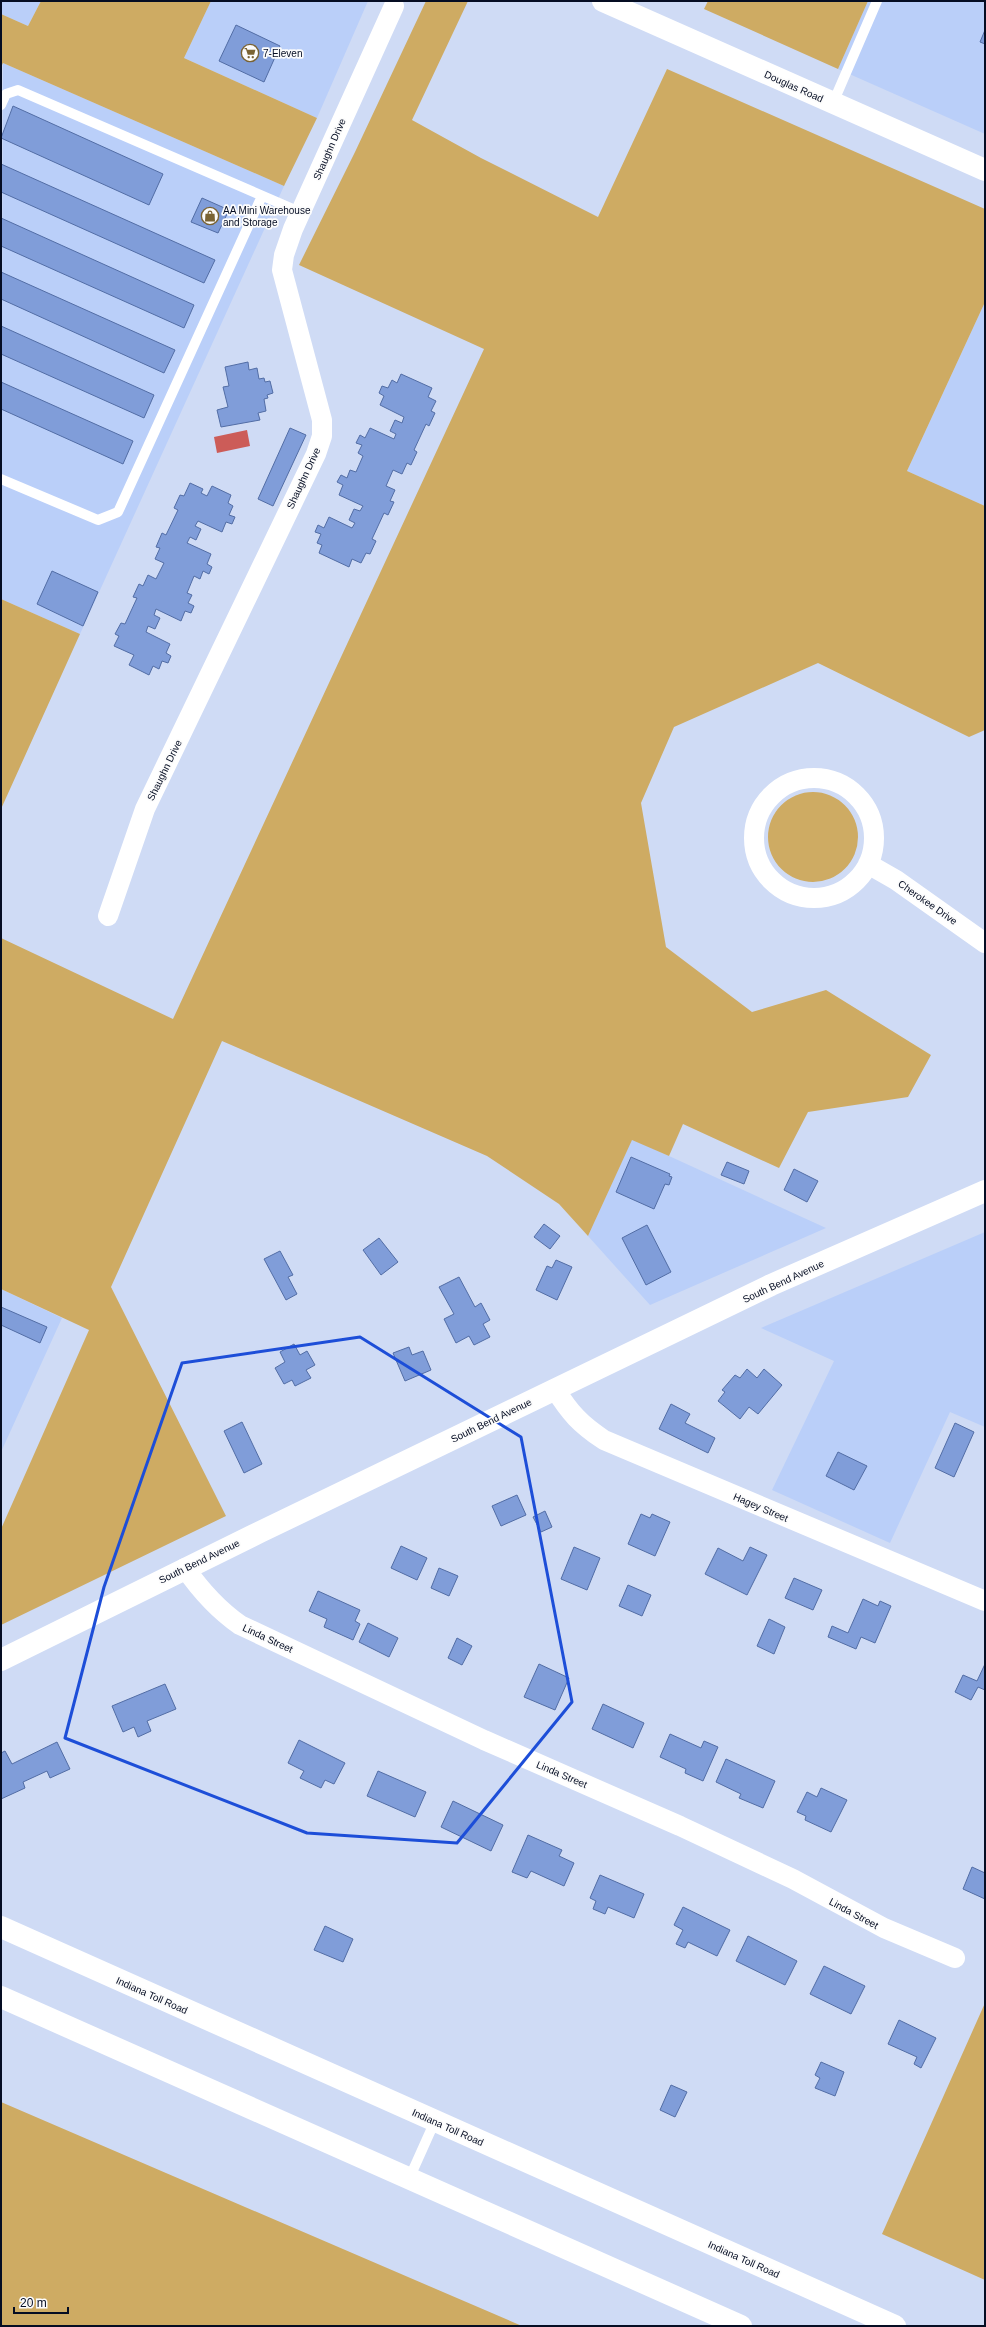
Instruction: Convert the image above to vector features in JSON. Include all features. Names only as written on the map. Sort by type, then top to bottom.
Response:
[{"type":"main road","name":"Douglas Road","points":[[603,1],[985,170]]},
{"type":"main road","name":"South Bend Avenue","points":[[1,1660],[185,1568],[771,1285],[985,1191]]},
{"type":"main road","name":"Indiana Toll Road","points":[[1,1927],[895,2326]]},
{"type":"main road","points":[[1,1997],[741,2326]]},
{"type":"street","name":"Shaughn Drive","points":[[108,916],[145,809],[316,454],[322,436],[322,420],[282,270],[284,255],[300,212],[396,3]]},
{"type":"street","points":[[804,778],[816,778],[841,783],[856,794],[868,810],[872,822],[874,846],[868,864],[859,879],[845,890],[830,896],[812,898],[795,895],[780,888],[767,876],[758,862],[753,845],[754,828],[760,810],[771,795],[786,784],[804,778]]},
{"type":"street","name":"Cherokee Drive","points":[[868,864],[896,880],[985,943]]},
{"type":"street","name":"Hagey Street","points":[[555,1389],[567,1409],[581,1425],[604,1440],[985,1601]]},
{"type":"street","name":"Linda Street","points":[[185,1568],[204,1596],[222,1613],[240,1625],[484,1740],[688,1829],[794,1879],[884,1928],[955,1958]]},
{"type":"lane","points":[[833,103],[877,1]]},
{"type":"lane","points":[[1,105],[6,94],[18,90],[300,212]]},
{"type":"lane","points":[[1,479],[98,520],[118,512],[262,196]]},
{"type":"lane","points":[[410,2179],[435,2121]]},
{"type":"highlighted area","points":[[360,1337],[521,1437],[572,1702],[457,1843],[307,1833],[65,1738],[104,1587],[182,1363]]},
{"type":"shaded area","points":[[1,1],[41,1],[28,26],[1,14]]},
{"type":"shaded area","points":[[41,1],[211,1],[184,58],[317,118],[284,186],[3,63],[1,67],[1,14],[28,26]]},
{"type":"shaded area","points":[[211,1],[368,1],[317,118],[184,58]]},
{"type":"shaded area","points":[[426,1],[468,1],[412,120],[481,158],[598,217],[667,69],[985,209],[985,302],[907,471],[985,506],[985,730],[969,737],[818,663],[674,727],[641,803],[666,947],[752,1012],[826,990],[931,1055],[908,1097],[808,1112],[779,1168],[683,1124],[669,1156],[632,1140],[588,1236],[559,1204],[487,1156],[222,1041],[111,1287],[226,1516],[1,1625],[1,1529],[89,1330],[1,1289],[1,938],[173,1019],[484,349],[299,265],[355,152]]},
{"type":"shaded area","points":[[708,1],[868,1],[838,69],[704,9]]},
{"type":"shaded area","points":[[868,1],[985,1],[985,134],[838,69]]},
{"type":"shaded area","points":[[3,63],[284,186],[80,634],[1,599]]},
{"type":"shaded area","points":[[985,302],[985,506],[907,471]]},
{"type":"shaded area","points":[[247,430],[250,446],[217,453],[214,437]]},
{"type":"shaded area","points":[[1,599],[80,634],[1,809]]},
{"type":"shaded area","points":[[813,792],[830,796],[845,805],[854,820],[858,837],[854,854],[845,869],[830,878],[813,882],[796,878],[781,869],[772,854],[768,837],[772,820],[781,805],[796,796]]},
{"type":"shaded area","points":[[632,1139],[826,1228],[650,1305],[588,1236]]},
{"type":"shaded area","points":[[985,1232],[985,1427],[950,1412],[890,1543],[772,1490],[834,1361],[761,1328]]},
{"type":"shaded area","points":[[1,1289],[62,1318],[1,1452]]},
{"type":"shaded area","points":[[985,2003],[985,2280],[882,2234]]},
{"type":"shaded area","points":[[1,2102],[522,2326],[1,2326]]},
{"type":"building","name":"7-Eleven","points":[[236,25],[280,46],[264,82],[219,61]]},
{"type":"building","points":[[985,30],[985,44],[980,42]]},
{"type":"building","points":[[13,106],[163,174],[149,205],[1,138]]},
{"type":"building","points":[[1,164],[215,260],[204,283],[1,192]]},
{"type":"building","name":"AA Mini Warehouse and Storage","points":[[202,198],[229,210],[218,233],[191,222]]},
{"type":"building","points":[[1,218],[194,305],[184,328],[1,246]]},
{"type":"building","points":[[1,272],[175,350],[164,373],[1,299]]},
{"type":"building","points":[[1,326],[154,395],[144,418],[1,354]]},
{"type":"building","points":[[248,362],[249,370],[257,368],[259,379],[264,378],[265,382],[270,381],[273,393],[267,395],[268,398],[264,399],[266,411],[258,413],[260,420],[221,427],[217,410],[228,407],[223,387],[229,386],[225,367]]},
{"type":"building","points":[[401,374],[432,388],[428,397],[436,401],[431,411],[435,413],[429,426],[426,424],[414,450],[417,452],[411,465],[407,463],[402,474],[393,470],[386,486],[395,490],[390,501],[394,502],[388,515],[384,513],[372,539],[376,541],[370,554],[366,553],[361,563],[352,559],[349,567],[319,553],[322,545],[317,543],[321,534],[315,532],[318,525],[324,528],[329,517],[352,528],[355,523],[349,520],[354,509],[360,511],[363,506],[339,495],[343,485],[337,482],[341,475],[347,478],[350,470],[356,472],[363,456],[358,453],[362,445],[356,443],[360,435],[365,438],[370,428],[394,439],[396,434],[390,431],[395,420],[402,423],[404,417],[380,405],[384,396],[379,393],[382,386],[388,388],[392,380],[397,383]]},
{"type":"building","points":[[1,382],[133,441],[123,464],[1,409]]},
{"type":"building","points":[[290,428],[306,435],[273,506],[258,499]]},
{"type":"building","points":[[190,483],[203,489],[201,493],[207,496],[212,486],[231,495],[228,503],[233,506],[229,515],[235,517],[232,524],[226,522],[222,532],[198,521],[195,526],[201,529],[196,540],[190,537],[187,543],[211,554],[207,564],[212,567],[209,574],[203,571],[200,579],[194,576],[187,593],[192,595],[188,603],[194,606],[191,613],[185,611],[181,621],[156,609],[154,615],[160,618],[155,629],[148,626],[146,632],[170,644],[166,653],[171,656],[168,663],[162,661],[159,669],[153,666],[149,675],[129,665],[134,655],[114,646],[119,636],[115,634],[121,623],[125,624],[137,598],[133,597],[139,584],[143,586],[148,575],[156,579],[164,563],[155,559],[160,548],[156,547],[162,533],[166,535],[178,510],[174,508],[180,495],[184,496]]},
{"type":"building","points":[[52,571],[98,592],[83,626],[37,604]]},
{"type":"building","points":[[631,1157],[670,1174],[669,1176],[672,1177],[669,1185],[665,1184],[654,1209],[616,1192]]},
{"type":"building","points":[[727,1162],[749,1171],[744,1184],[721,1175]]},
{"type":"building","points":[[794,1169],[818,1181],[807,1202],[784,1190]]},
{"type":"building","points":[[544,1224],[560,1236],[550,1249],[534,1237]]},
{"type":"building","points":[[647,1225],[671,1272],[646,1285],[622,1238]]},
{"type":"building","points":[[379,1238],[398,1262],[381,1275],[363,1250]]},
{"type":"building","points":[[280,1251],[293,1275],[288,1277],[297,1294],[286,1300],[264,1259]]},
{"type":"building","points":[[556,1260],[572,1267],[557,1300],[536,1290],[547,1266],[552,1268]]},
{"type":"building","points":[[459,1277],[475,1307],[481,1303],[490,1320],[483,1324],[490,1337],[474,1345],[469,1336],[456,1343],[444,1319],[454,1314],[439,1287]]},
{"type":"building","points":[[1,1307],[47,1327],[40,1343],[1,1325]]},
{"type":"building","points":[[294,1344],[300,1355],[307,1351],[315,1365],[306,1370],[311,1378],[295,1386],[292,1380],[284,1384],[275,1368],[285,1362],[280,1352]]},
{"type":"building","points":[[409,1347],[412,1355],[423,1351],[431,1370],[405,1381],[393,1353]]},
{"type":"building","points":[[747,1369],[757,1378],[764,1369],[782,1385],[758,1414],[749,1407],[740,1419],[718,1401],[725,1392],[722,1390],[735,1375],[740,1378]]},
{"type":"building","points":[[671,1404],[690,1414],[685,1423],[715,1438],[708,1453],[659,1429]]},
{"type":"building","points":[[242,1422],[262,1464],[244,1473],[224,1431]]},
{"type":"building","points":[[955,1423],[974,1432],[954,1477],[935,1468]]},
{"type":"building","points":[[838,1452],[867,1466],[854,1490],[826,1476]]},
{"type":"building","points":[[517,1495],[526,1515],[501,1526],[492,1506]]},
{"type":"building","points":[[545,1511],[552,1527],[541,1532],[533,1517]]},
{"type":"building","points":[[641,1514],[650,1518],[652,1514],[670,1522],[655,1556],[628,1544]]},
{"type":"building","points":[[401,1546],[427,1558],[417,1580],[391,1568]]},
{"type":"building","points":[[574,1547],[600,1558],[587,1590],[561,1579]]},
{"type":"building","points":[[750,1547],[767,1555],[747,1595],[705,1574],[718,1548],[743,1561]]},
{"type":"building","points":[[439,1568],[458,1576],[449,1596],[431,1588]]},
{"type":"building","points":[[794,1578],[822,1590],[813,1610],[785,1598]]},
{"type":"building","points":[[628,1585],[651,1595],[642,1616],[619,1606]]},
{"type":"building","points":[[318,1591],[360,1610],[355,1621],[360,1624],[353,1640],[324,1627],[327,1619],[309,1611]]},
{"type":"building","points":[[863,1599],[878,1606],[880,1601],[891,1606],[875,1643],[861,1637],[856,1649],[828,1637],[832,1626],[848,1633]]},
{"type":"building","points":[[769,1619],[785,1627],[774,1654],[757,1646]]},
{"type":"building","points":[[368,1623],[398,1638],[389,1657],[359,1642]]},
{"type":"building","points":[[457,1638],[472,1646],[462,1665],[448,1658]]},
{"type":"building","points":[[539,1664],[569,1678],[555,1710],[524,1697]]},
{"type":"building","points":[[985,1664],[985,1690],[978,1687],[971,1700],[955,1692],[963,1675],[977,1681]]},
{"type":"building","points":[[165,1684],[176,1709],[147,1721],[151,1731],[138,1737],[134,1727],[123,1732],[112,1706]]},
{"type":"building","points":[[603,1704],[644,1723],[633,1748],[592,1729]]},
{"type":"building","points":[[670,1734],[701,1748],[704,1741],[718,1747],[703,1781],[685,1773],[686,1769],[660,1757]]},
{"type":"building","points":[[299,1740],[345,1763],[334,1784],[325,1780],[321,1788],[300,1778],[304,1771],[288,1763]]},
{"type":"building","points":[[57,1742],[70,1769],[50,1778],[47,1771],[23,1782],[25,1788],[1,1799],[1,1753],[5,1751],[12,1764]]},
{"type":"building","points":[[726,1759],[775,1781],[763,1808],[739,1798],[741,1794],[716,1782]]},
{"type":"building","points":[[378,1771],[426,1792],[415,1817],[367,1796]]},
{"type":"building","points":[[821,1788],[847,1800],[831,1832],[805,1820],[806,1816],[797,1812],[807,1792],[817,1797]]},
{"type":"building","points":[[453,1801],[503,1825],[491,1851],[441,1827]]},
{"type":"building","points":[[528,1835],[562,1850],[559,1856],[574,1863],[564,1886],[531,1871],[527,1878],[512,1872]]},
{"type":"building","points":[[972,1867],[985,1873],[985,1899],[963,1889]]},
{"type":"building","points":[[600,1875],[644,1894],[634,1918],[608,1907],[605,1914],[593,1909],[596,1901],[590,1898]]},
{"type":"building","points":[[683,1907],[730,1930],[717,1956],[688,1942],[685,1948],[676,1944],[683,1930],[674,1925]]},
{"type":"building","points":[[325,1926],[353,1939],[343,1962],[314,1950]]},
{"type":"building","points":[[748,1936],[797,1961],[785,1985],[736,1961]]},
{"type":"building","points":[[824,1966],[865,1986],[851,2014],[810,1994]]},
{"type":"building","points":[[899,2020],[936,2038],[921,2068],[914,2064],[917,2057],[888,2044]]},
{"type":"building","points":[[821,2062],[844,2072],[835,2096],[815,2088],[820,2078],[815,2075]]},
{"type":"building","points":[[671,2085],[687,2092],[675,2117],[660,2110]]},
{"type":"place","name":"7-Eleven","points":[[250,53]]},
{"type":"place","name":"AA Mini Warehouse and Storage","points":[[210,216]]}]
